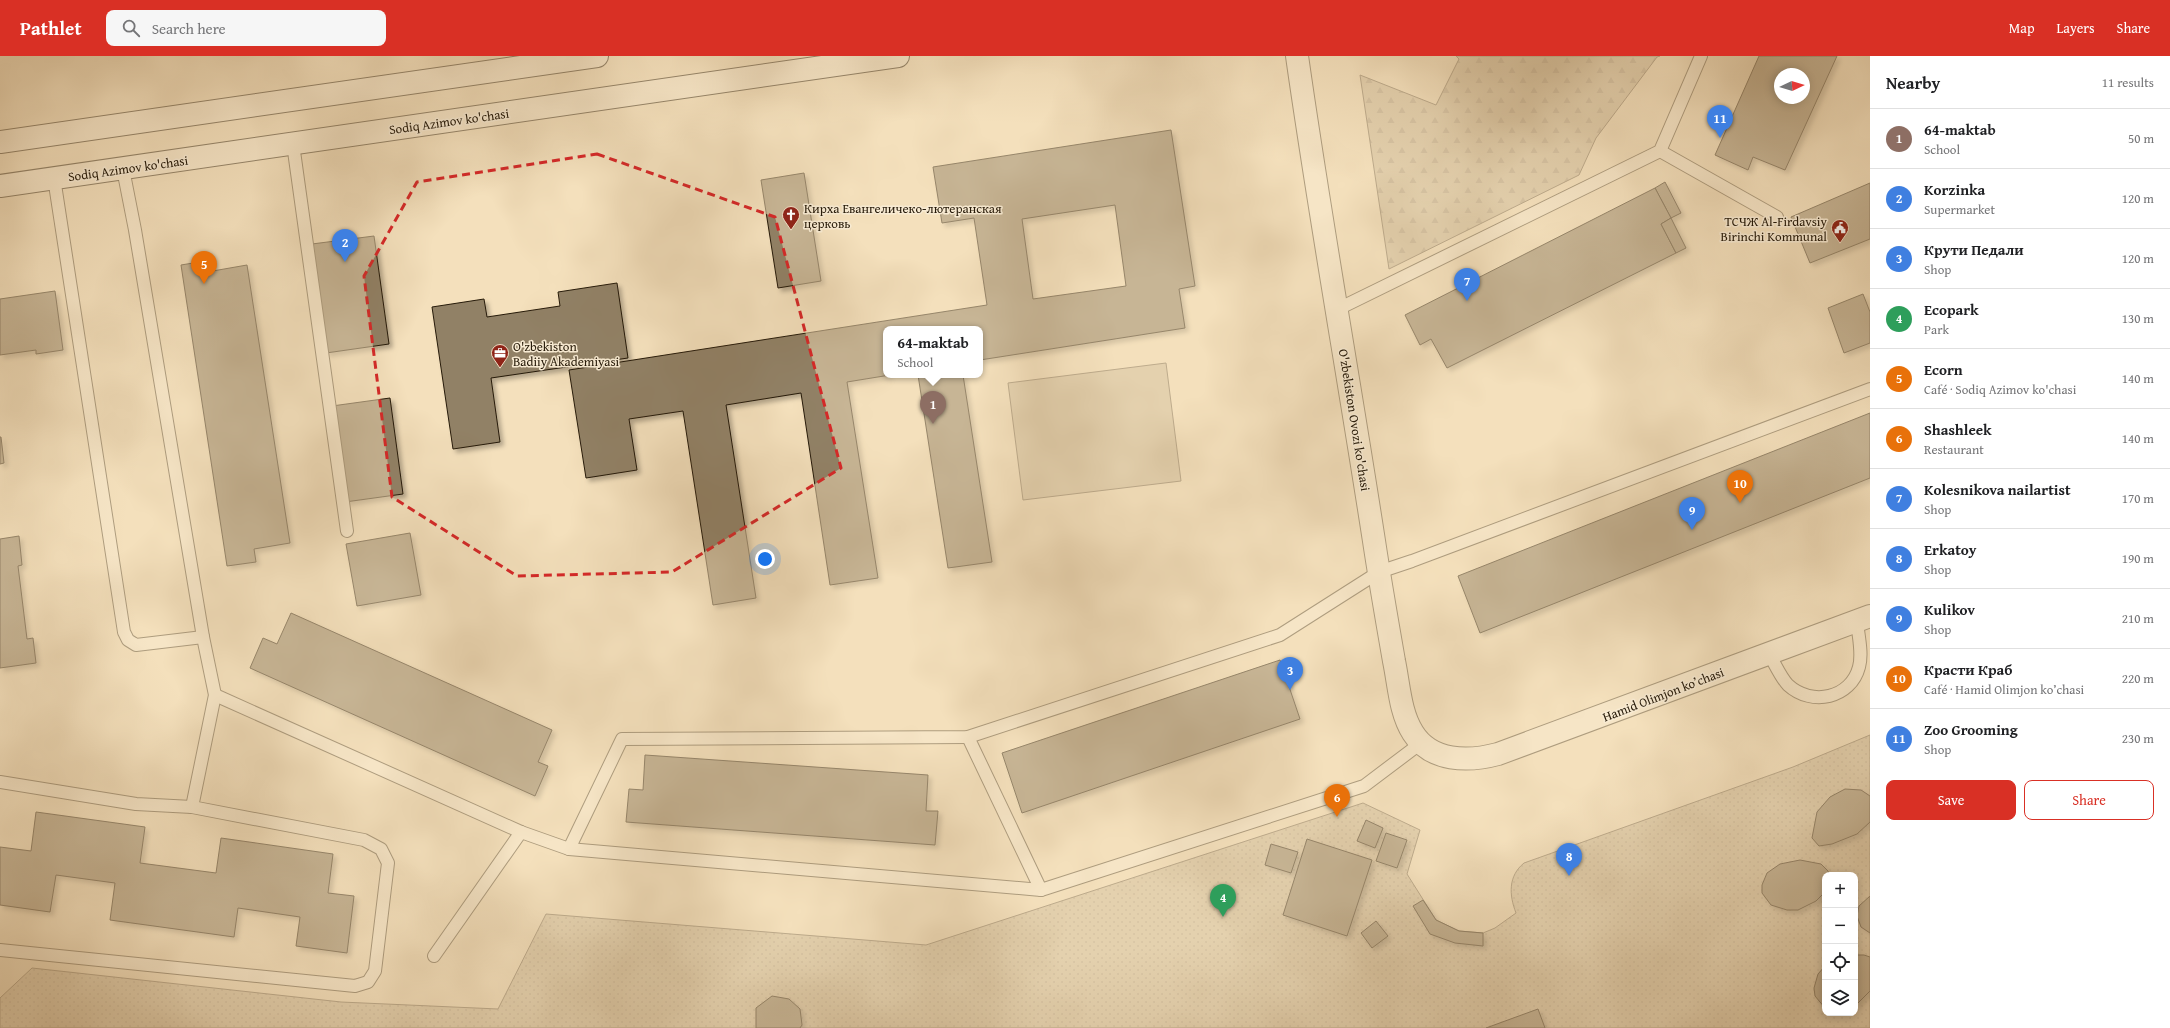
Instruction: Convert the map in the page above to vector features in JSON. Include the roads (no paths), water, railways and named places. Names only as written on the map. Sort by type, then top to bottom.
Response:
[{"type":"main road","points":[[0,142],[597,56]]},
{"type":"main road","name":"Sodiq Azimov ko'chasi","points":[[0,186],[898,56]]},
{"type":"main road","name":"O'zbekiston Ovozi ko'chasi","points":[[1297,56],[1379,572],[1402,702],[1408,724],[1420,743],[1435,753],[1453,759]]},
{"type":"main road","name":"Hamid Olimjon ko’chasi","points":[[1453,759],[1478,758],[1498,754],[1863,619]]},
{"type":"lane","points":[[1338,309],[1660,151],[1701,56]]},
{"type":"lane","points":[[293,144],[347,532]]},
{"type":"lane","points":[[1660,151],[1777,217]]},
{"type":"lane","points":[[123,169],[135,230],[203,637],[215,695],[192,807]]},
{"type":"lane","points":[[54,178],[124,632],[128,640],[136,645],[203,637]]},
{"type":"lane","points":[[569,849],[622,739],[968,737],[1280,636],[1379,572],[1427,556],[1870,389]]},
{"type":"lane","points":[[1769,654],[1788,685],[1800,693],[1823,698],[1839,694],[1853,682],[1859,666],[1863,619]]},
{"type":"lane","points":[[215,695],[521,832],[569,849],[1041,890],[1364,786],[1420,743]]},
{"type":"lane","points":[[968,737],[1041,890]]},
{"type":"lane","points":[[0,782],[136,804],[192,807],[364,840],[382,848],[388,863],[375,971],[368,982],[355,986],[0,950]]},
{"type":"lane","points":[[434,956],[521,832]]},
{"type":"place","name":"Zoo Grooming","points":[[1720,138]]},
{"type":"place","name":"Кирха Евангеличеко-лютеранская церковь","points":[[791,230]]},
{"type":"place","name":"ТСЧЖ Al-Firdavsiy Birinchi Kommunal","points":[[1840,243]]},
{"type":"place","name":"Korzinka","points":[[345,262]]},
{"type":"place","name":"Ecorn","points":[[204,284]]},
{"type":"place","name":"Kolesnikova nailartist","points":[[1467,301]]},
{"type":"place","name":"O'zbekiston Badiiy Akademiyasi","points":[[500,368]]},
{"type":"place","name":"64-maktab","points":[[933,424]]},
{"type":"place","name":"Красти Краб","points":[[1740,503]]},
{"type":"place","name":"Kulikov","points":[[1692,530]]},
{"type":"place","name":"Крути Педали","points":[[1290,690]]},
{"type":"place","name":"Shashleek","points":[[1337,817]]},
{"type":"place","name":"Erkatoy","points":[[1569,876]]},
{"type":"place","name":"Ecopark","points":[[1223,917]]}]
